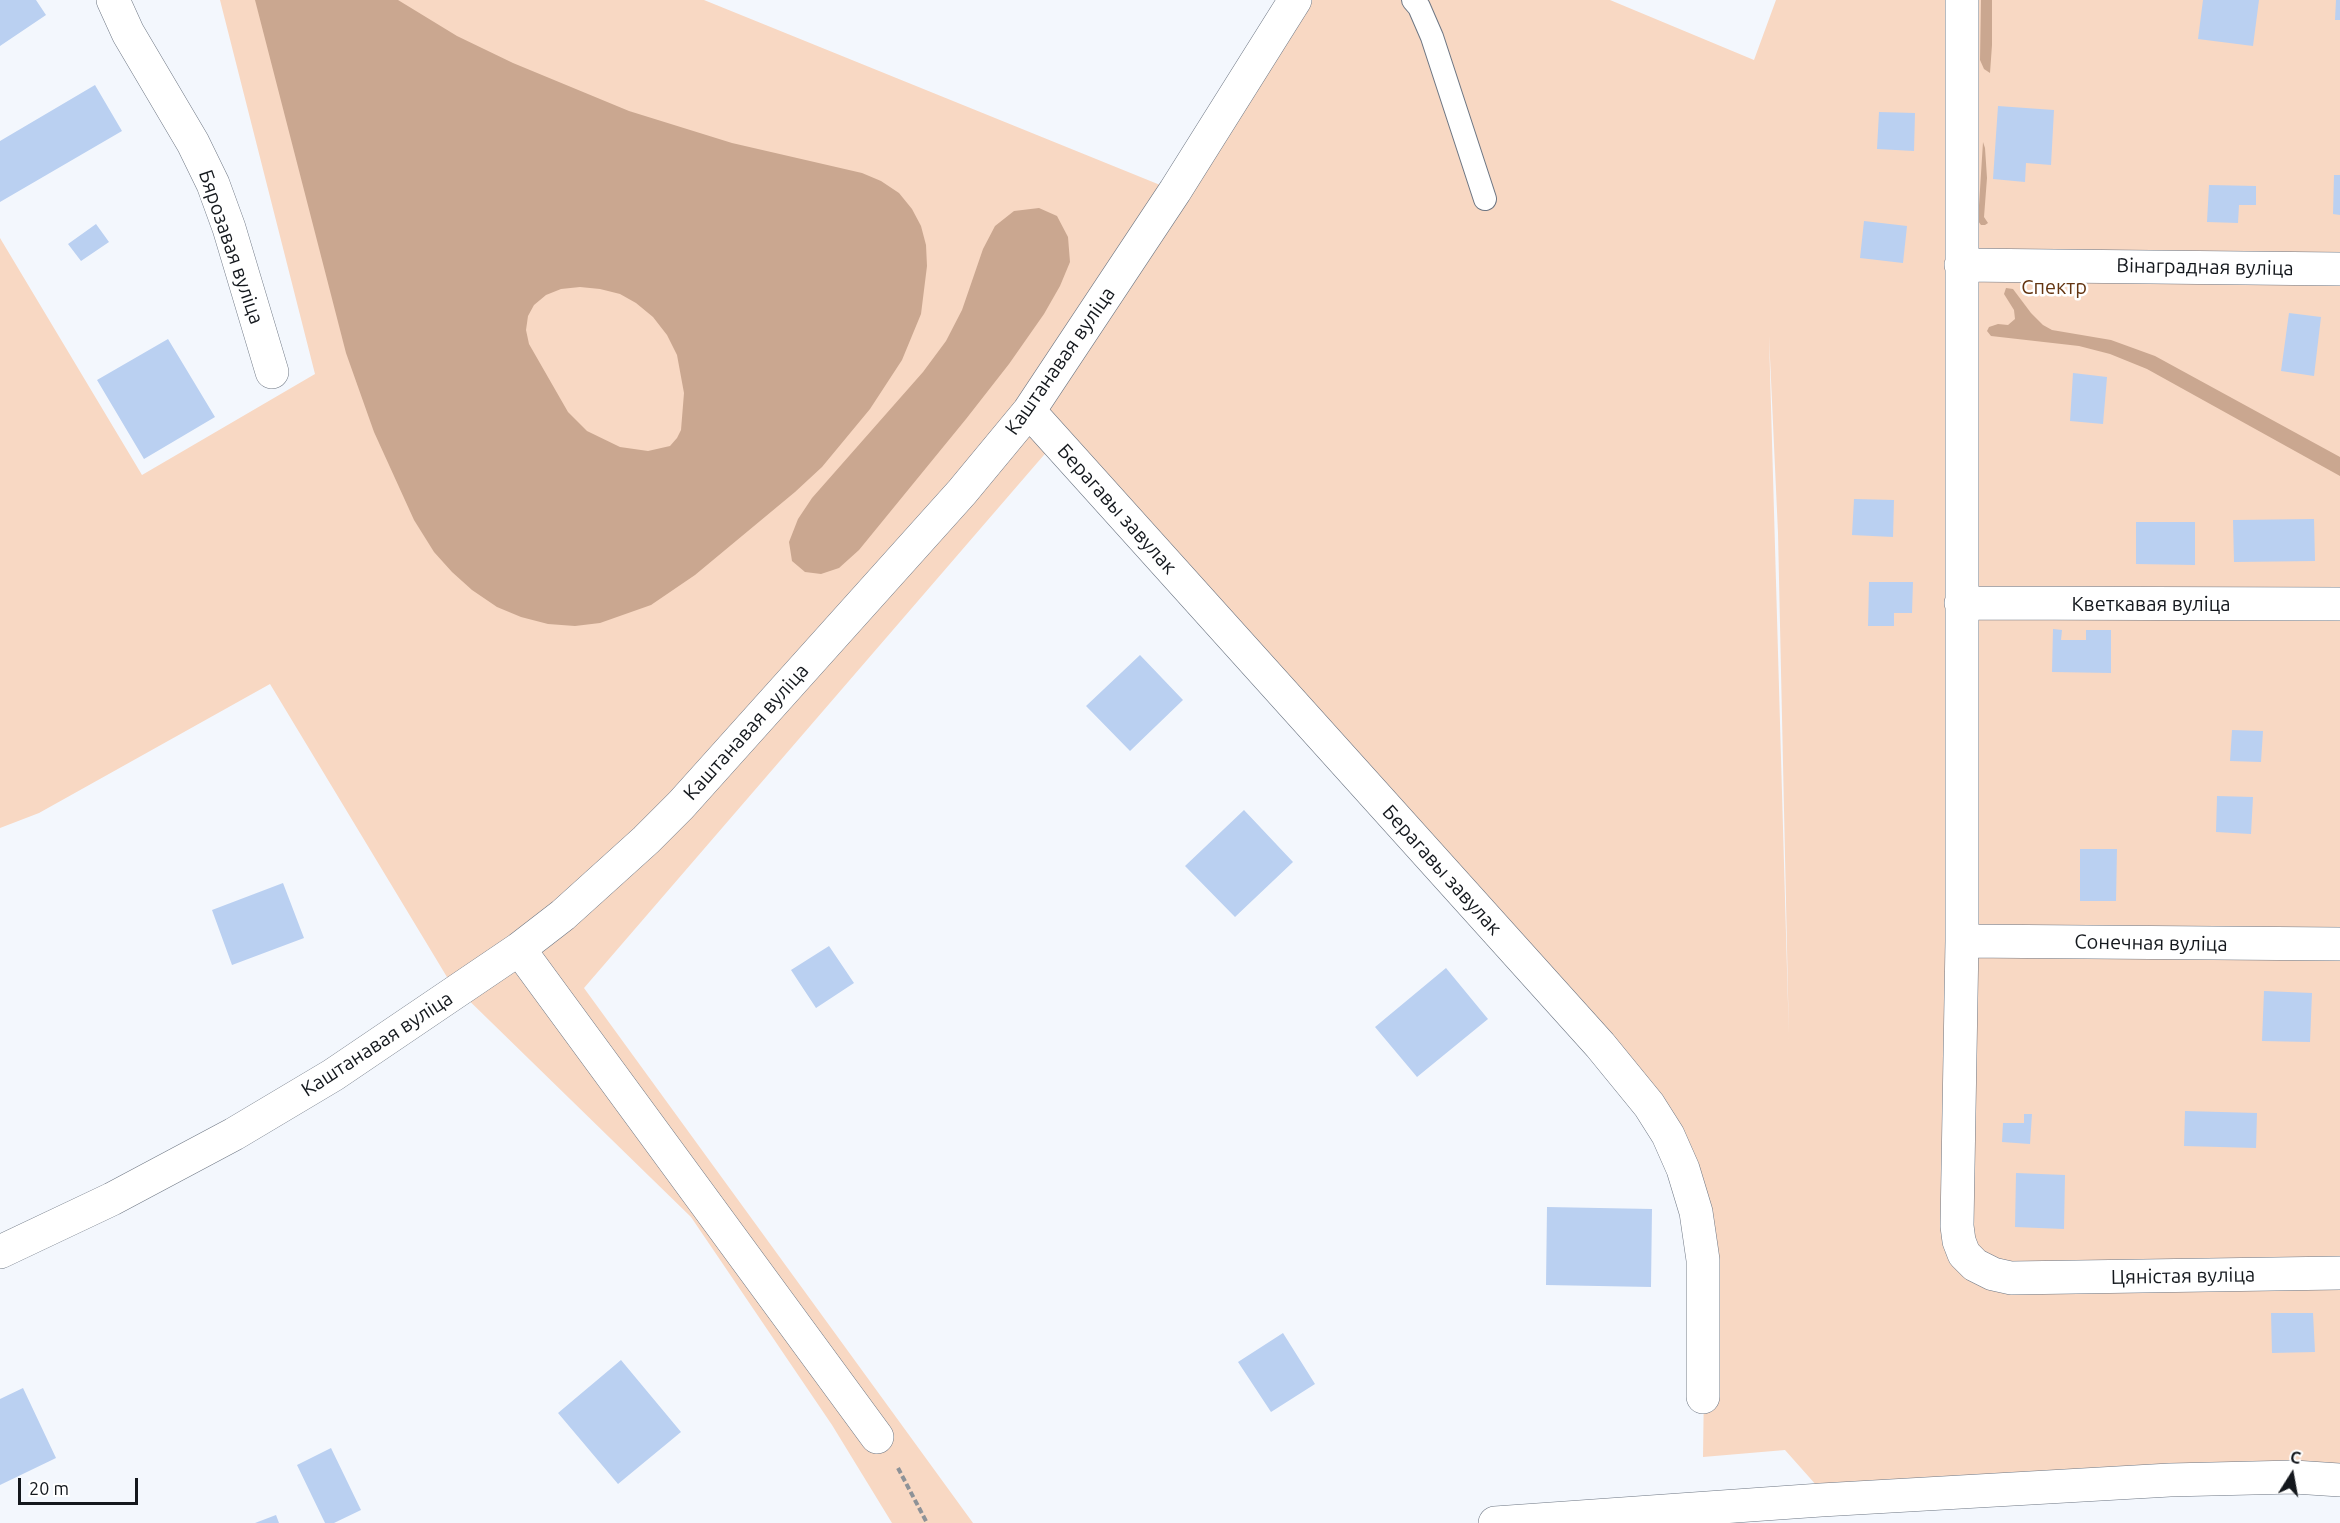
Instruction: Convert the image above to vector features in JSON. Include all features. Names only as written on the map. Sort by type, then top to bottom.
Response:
[{"type":"street","name":"Бярозавая вуліца","points":[[113,0],[128,33],[193,143],[213,184],[229,228],[272,372]]},
{"type":"street","name":"Каштанавая вуліца","points":[[0,1252],[112,1199],[234,1134],[333,1076],[519,949],[605,879],[681,805],[962,492],[1029,411],[1175,191],[1295,0]]},
{"type":"street","name":"Цяністая вуліца","points":[[1962,0],[1962,941],[1957,1226],[1959,1240],[1964,1254],[1975,1265],[1993,1274],[2011,1278],[2340,1273]]},
{"type":"street","name":"Вінаградная вуліца","points":[[1961,265],[2340,269]]},
{"type":"street","name":"Берагавы завулак","points":[[1029,411],[1592,1036],[1649,1105],[1668,1136],[1683,1169],[1696,1212],[1703,1260],[1703,1397]]},
{"type":"street","name":"Кветкавая вуліца","points":[[1961,603],[2340,604]]},
{"type":"street","name":"Сонечная вуліца","points":[[1962,941],[2340,944]]},
{"type":"street","points":[[519,949],[877,1437]]},
{"type":"street","points":[[1494,1523],[1821,1500],[2170,1480],[2294,1477],[2340,1480]]},
{"type":"lane","points":[[1413,0],[1419,7],[1432,37],[1485,199]]},
{"type":"path","points":[[877,1437],[904,1477],[927,1523]]},
{"type":"green space","name":"Спектр","points":[[220,0],[704,0],[1175,191],[1295,0],[1610,0],[1754,60],[1776,0],[2340,0],[2340,1480],[1825,1495],[1785,1450],[1703,1457],[1705,1310],[1668,1135],[1056,441],[584,988],[973,1523],[892,1523],[832,1425],[691,1217],[450,982],[270,684],[39,813],[0,828],[0,238],[142,475],[315,374]],"holes":[[[1769,336],[1778,533],[1789,1036]]]},
{"type":"shaded area","points":[[255,0],[398,0],[457,36],[513,63],[629,111],[732,143],[862,173],[881,181],[899,193],[912,209],[921,226],[926,245],[927,266],[921,314],[902,360],[870,409],[822,467],[695,575],[651,605],[600,623],[575,626],[548,624],[521,617],[497,607],[472,590],[452,572],[434,552],[414,520],[374,432],[346,353]],"holes":[[[580,287],[620,294],[653,317],[667,335],[677,355],[684,393],[681,430],[670,446],[648,451],[620,447],[587,431],[568,412],[529,344],[526,330],[528,316],[534,305],[546,295],[561,289]]]},
{"type":"shaded area","points":[[1981,0],[1992,0],[1990,73],[1984,69],[1980,60]]},
{"type":"shaded area","points":[[1983,142],[1987,178],[1984,217],[1988,223],[1981,225],[1978,221]]},
{"type":"shaded area","points":[[1039,208],[1057,216],[1068,237],[1070,262],[1044,314],[966,419],[859,550],[839,568],[821,574],[805,572],[792,561],[789,542],[798,519],[812,498],[923,372],[946,341],[962,310],[983,249],[995,226],[1014,211]]},
{"type":"shaded area","points":[[2006,288],[2013,289],[2031,313],[2052,330],[2111,340],[2155,356],[2340,457],[2340,476],[2147,369],[2110,354],[2079,346],[1991,336],[1987,331],[1989,327],[1998,324],[2008,325],[2015,319],[2014,310],[2004,294]]},
{"type":"building","points":[[0,0],[36,0],[46,15],[0,46]]},
{"type":"building","points":[[2203,0],[2259,0],[2253,46],[2198,39]]},
{"type":"building","points":[[2336,0],[2340,0],[2340,20],[2335,20]]},
{"type":"building","points":[[95,85],[122,131],[0,202],[0,141]]},
{"type":"building","points":[[1998,106],[2054,110],[2051,165],[2026,163],[2025,182],[1993,179]]},
{"type":"building","points":[[1879,112],[1915,113],[1914,151],[1877,149]]},
{"type":"building","points":[[2334,175],[2340,175],[2340,215],[2333,214]]},
{"type":"building","points":[[2209,185],[2256,186],[2256,205],[2239,205],[2238,223],[2207,222]]},
{"type":"building","points":[[1864,221],[1907,226],[1903,263],[1860,258]]},
{"type":"building","points":[[96,224],[109,242],[81,261],[68,244]]},
{"type":"building","points":[[2289,313],[2321,317],[2314,376],[2281,371]]},
{"type":"building","points":[[168,339],[215,417],[144,459],[97,380]]},
{"type":"building","points":[[2073,373],[2107,377],[2103,424],[2070,421]]},
{"type":"building","points":[[1854,499],[1894,500],[1893,537],[1852,535]]},
{"type":"building","points":[[2314,519],[2315,561],[2234,562],[2233,520]]},
{"type":"building","points":[[2136,522],[2195,522],[2195,565],[2136,564]]},
{"type":"building","points":[[1869,582],[1913,582],[1912,613],[1894,613],[1894,626],[1868,626]]},
{"type":"building","points":[[2053,629],[2062,630],[2061,640],[2086,640],[2086,630],[2111,630],[2111,673],[2052,672]]},
{"type":"building","points":[[1140,655],[1183,700],[1130,751],[1086,706]]},
{"type":"building","points":[[2232,730],[2263,731],[2261,762],[2230,761]]},
{"type":"building","points":[[2217,796],[2253,797],[2251,834],[2216,832]]},
{"type":"building","points":[[1244,810],[1293,862],[1235,917],[1185,866]]},
{"type":"building","points":[[2080,849],[2117,849],[2116,901],[2080,901]]},
{"type":"building","points":[[283,883],[304,938],[232,965],[212,910]]},
{"type":"building","points":[[829,946],[854,983],[816,1008],[791,970]]},
{"type":"building","points":[[1446,968],[1488,1019],[1417,1077],[1375,1027]]},
{"type":"building","points":[[2264,991],[2312,993],[2310,1042],[2262,1041]]},
{"type":"building","points":[[2185,1111],[2257,1113],[2256,1148],[2184,1146]]},
{"type":"building","points":[[2024,1114],[2032,1114],[2030,1144],[2002,1142],[2003,1123],[2024,1123]]},
{"type":"building","points":[[2016,1173],[2065,1175],[2064,1229],[2015,1227]]},
{"type":"building","points":[[1547,1207],[1652,1209],[1651,1287],[1546,1285]]},
{"type":"building","points":[[2271,1313],[2313,1313],[2315,1352],[2272,1353]]},
{"type":"building","points":[[1283,1333],[1315,1384],[1271,1412],[1238,1362]]},
{"type":"building","points":[[621,1360],[681,1432],[618,1484],[558,1413]]},
{"type":"building","points":[[23,1388],[56,1458],[0,1485],[0,1399]]},
{"type":"building","points":[[331,1448],[361,1510],[334,1523],[325,1523],[297,1465]]},
{"type":"building","points":[[276,1515],[279,1523],[255,1523]]}]
